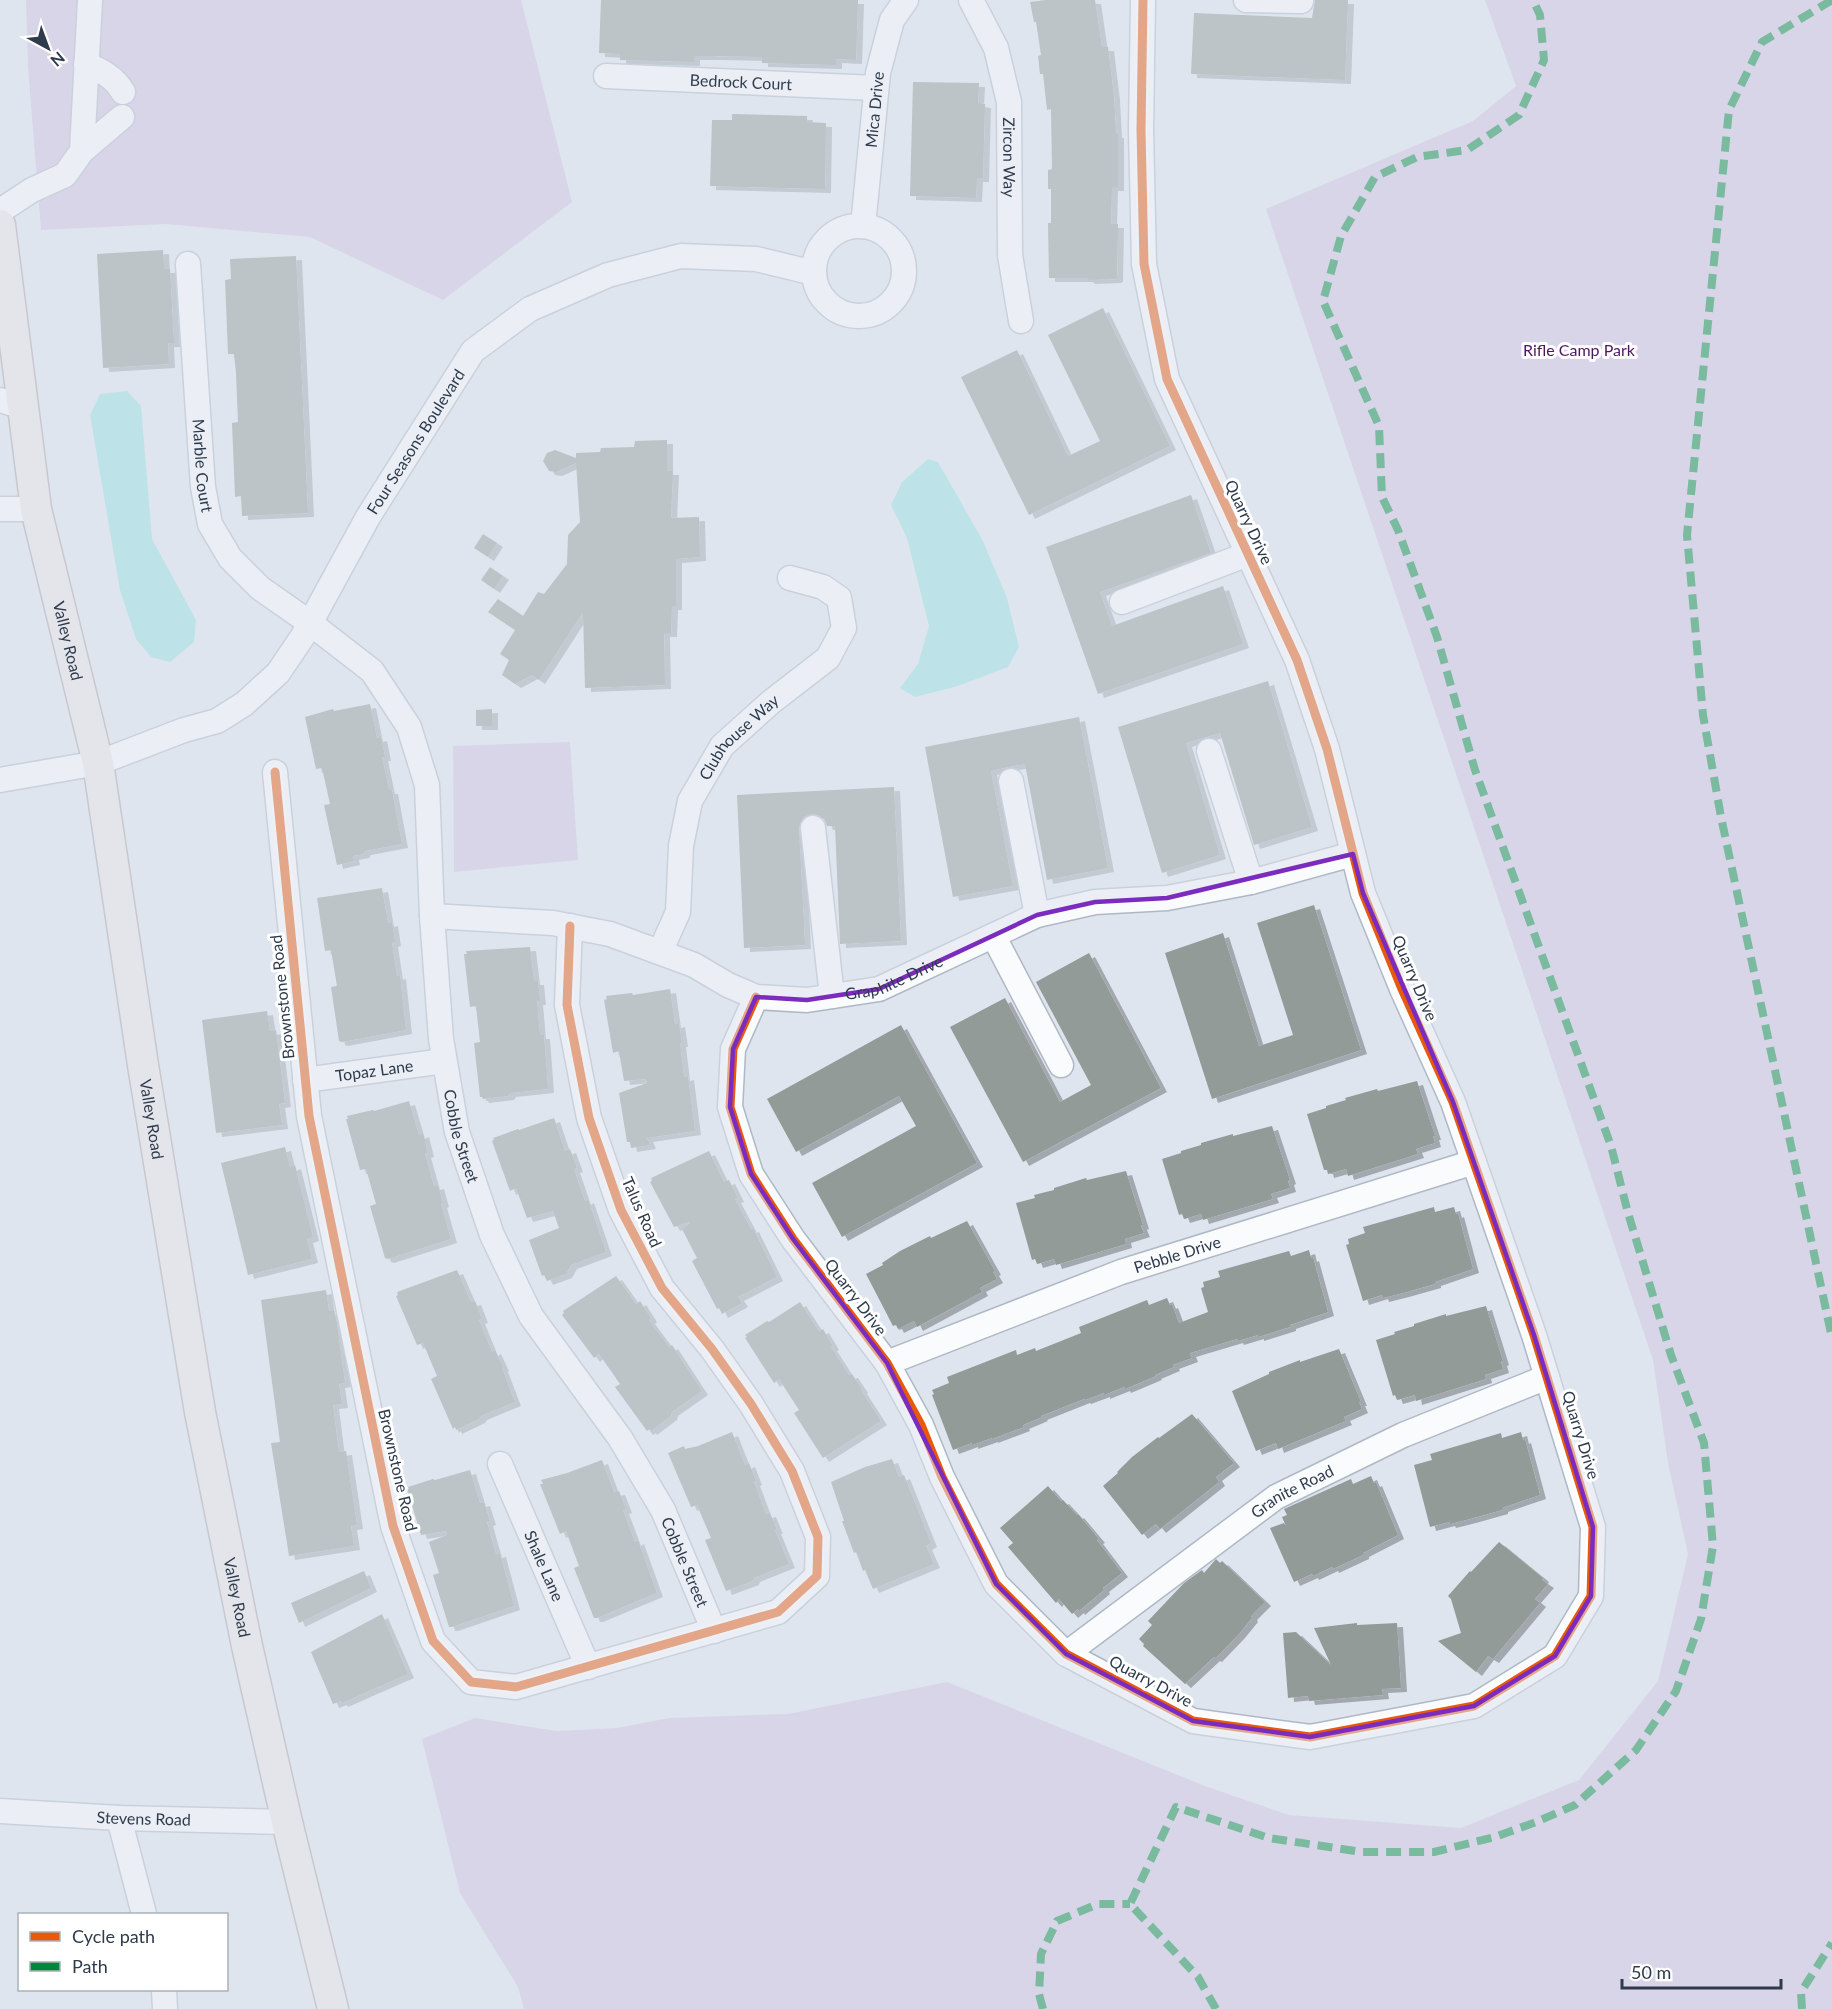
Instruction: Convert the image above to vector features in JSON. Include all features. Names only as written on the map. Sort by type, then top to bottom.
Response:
[{"type":"main road","name":"Valley Road","points":[[0,225],[12,403],[98,763],[143,1065],[200,1412],[247,1646],[333,2009]]},
{"type":"street","points":[[82,151],[90,0]]},
{"type":"street","name":"Mica Drive","points":[[863,226],[878,74],[892,20],[906,0]]},
{"type":"street","name":"Zircon Way","points":[[971,0],[996,48],[1009,102],[1010,255],[1021,321]]},
{"type":"street","name":"Quarry Drive","points":[[756,997],[733,1049],[730,1107],[751,1174],[793,1239],[887,1363],[921,1425],[942,1477],[996,1584],[1066,1654],[1193,1721],[1310,1737],[1474,1706],[1555,1656],[1591,1596],[1593,1527],[1547,1377],[1453,1102],[1402,989],[1363,893],[1327,749],[1297,660],[1167,379],[1144,264],[1141,130],[1143,0]]},
{"type":"street","points":[[1246,0],[1301,1]]},
{"type":"street","points":[[86,64],[103,71],[117,82],[123,92]]},
{"type":"street","name":"Bedrock Court","points":[[606,75],[876,88]]},
{"type":"street","points":[[0,211],[32,190],[65,175],[82,151],[122,117]]},
{"type":"street","points":[[858,225],[873,228],[886,235],[897,246],[903,260],[904,275],[900,290],[892,303],[879,312],[865,316],[849,316],[824,301],[817,289],[813,273],[820,246],[843,228],[858,225]]},
{"type":"street","name":"Four Seasons Boulevard","points":[[0,780],[98,763],[184,729],[217,721],[244,704],[278,673],[310,623],[368,517],[473,351],[530,309],[608,275],[681,256],[756,259],[813,273]]},
{"type":"street","name":"Marble Court","points":[[188,264],[203,487],[210,524],[230,558],[260,588],[310,623]]},
{"type":"street","points":[[0,509],[36,509]]},
{"type":"street","points":[[1122,602],[1248,554]]},
{"type":"street","name":"Clubhouse Way","points":[[660,952],[678,912],[681,846],[690,801],[722,746],[771,702],[828,658],[843,628],[838,598],[823,586],[790,578]]},
{"type":"street","name":"Cobble Street","points":[[310,623],[372,671],[409,726],[427,785],[432,916],[444,1060],[457,1132],[492,1235],[531,1316],[620,1438],[663,1510],[714,1631]]},
{"type":"street","points":[[1209,751],[1251,882]]},
{"type":"street","name":"Brownstone Road","points":[[275,772],[309,1116],[393,1526],[433,1641],[471,1682],[516,1687],[778,1612],[817,1576],[818,1537],[792,1471]]},
{"type":"street","points":[[1011,781],[1037,915]]},
{"type":"street","points":[[813,828],[832,996]]},
{"type":"street","name":"Graphite Drive","points":[[432,916],[553,923],[610,934],[694,965],[728,985],[756,997],[807,1000],[879,989],[1037,915],[1095,902],[1167,898],[1251,882],[1353,854]]},
{"type":"street","name":"Talus Road","points":[[570,926],[567,1005],[589,1118],[621,1210],[662,1288],[712,1349],[752,1404],[792,1471]]},
{"type":"street","points":[[994,937],[1061,1065]]},
{"type":"street","name":"Topaz Lane","points":[[305,1080],[444,1060]]},
{"type":"street","name":"Pebble Drive","points":[[887,1363],[1121,1272],[1474,1162]]},
{"type":"street","name":"Granite Road","points":[[1066,1654],[1275,1497],[1403,1435],[1547,1377]]},
{"type":"street","name":"Shale Lane","points":[[500,1464],[588,1667]]},
{"type":"street","name":"Stevens Road","points":[[0,1811],[119,1818],[287,1822]]},
{"type":"street","points":[[119,1818],[144,1913]]},
{"type":"street","points":[[164,1991],[165,2009]]},
{"type":"highlighted area","points":[[1353,854],[1363,893],[1453,1102],[1534,1335],[1593,1527],[1591,1596],[1555,1656],[1474,1706],[1310,1737],[1193,1721],[1066,1654],[996,1584],[887,1363],[793,1239],[751,1174],[730,1107],[733,1049],[756,997],[807,1000],[879,989],[1037,915],[1095,902],[1167,898]]},
{"type":"green space","points":[[26,0],[521,0],[572,202],[443,300],[310,237],[166,224],[41,230],[28,67]]},
{"type":"green space","name":"Rifle Camp Park","points":[[1485,0],[1832,0],[1832,2009],[524,2009],[518,1987],[460,1893],[422,1739],[475,1718],[556,1731],[617,1728],[669,1718],[788,1714],[947,1682],[1205,1786],[1289,1815],[1461,1828],[1579,1780],[1658,1681],[1688,1554],[1668,1463],[1653,1360],[1266,209],[1473,121],[1516,86]]},
{"type":"green space","points":[[570,742],[578,860],[454,872],[453,746]]},
{"type":"water","points":[[127,391],[141,406],[152,539],[196,620],[194,642],[170,662],[151,657],[136,639],[120,590],[90,415],[100,394]]},
{"type":"water","points":[[928,459],[938,462],[983,541],[1007,598],[1019,647],[1008,667],[958,686],[915,697],[900,688],[918,664],[929,626],[907,538],[891,505],[902,482]]},
{"type":"building","points":[[601,0],[858,0],[856,60],[836,59],[836,65],[762,63],[762,57],[694,56],[694,62],[620,60],[620,54],[599,53]]},
{"type":"building","points":[[1095,0],[1102,47],[1108,47],[1116,134],[1118,134],[1118,187],[1112,187],[1111,224],[1118,224],[1117,278],[1115,279],[1049,278],[1048,223],[1051,223],[1051,189],[1048,189],[1048,170],[1052,169],[1051,109],[1047,110],[1043,74],[1040,74],[1038,56],[1041,55],[1036,22],[1034,22],[1030,2]]},
{"type":"building","points":[[1315,0],[1348,0],[1345,80],[1191,74],[1194,13],[1312,18]]},
{"type":"building","points":[[913,82],[979,83],[978,103],[985,104],[983,178],[977,178],[976,198],[910,196]]},
{"type":"building","points":[[732,114],[807,116],[807,122],[826,123],[825,189],[710,186],[712,120],[732,120]]},
{"type":"building","points":[[163,250],[164,269],[170,269],[174,343],[168,343],[169,364],[103,368],[97,254]]},
{"type":"building","points":[[296,256],[308,513],[242,516],[241,496],[235,497],[232,423],[238,422],[236,373],[234,354],[228,354],[225,280],[231,279],[230,259]]},
{"type":"building","points":[[1103,308],[1170,446],[1029,515],[961,377],[1017,350],[1068,456],[1100,441],[1048,335]]},
{"type":"building","points":[[667,440],[667,471],[673,471],[671,518],[699,517],[700,557],[676,559],[676,606],[672,606],[671,633],[664,633],[665,685],[585,688],[583,612],[539,680],[532,675],[515,684],[502,675],[509,660],[500,654],[515,630],[488,612],[498,599],[523,616],[538,592],[544,594],[567,564],[568,535],[580,522],[576,463],[556,472],[549,471],[543,461],[547,453],[555,450],[576,458],[576,453],[600,452],[601,448],[634,447],[635,441]]},
{"type":"building","points":[[1191,495],[1211,553],[1100,592],[1112,626],[1223,586],[1243,644],[1098,694],[1046,547]]},
{"type":"building","points":[[483,534],[497,543],[488,557],[474,548]]},
{"type":"building","points":[[490,567],[503,576],[494,589],[481,580]]},
{"type":"building","points":[[1268,681],[1312,827],[1254,845],[1220,733],[1186,743],[1220,855],[1162,873],[1118,727]]},
{"type":"building","points":[[370,704],[377,738],[381,737],[385,757],[382,757],[389,790],[392,790],[402,844],[365,851],[363,854],[353,856],[354,861],[337,865],[324,805],[330,804],[322,768],[316,769],[305,717],[333,709],[334,711]]},
{"type":"building","points":[[492,709],[492,726],[476,726],[476,710]]},
{"type":"building","points":[[1079,717],[1108,868],[1047,880],[1025,764],[1008,767],[991,771],[1013,886],[953,897],[925,747]]},
{"type":"building","points":[[894,787],[901,941],[840,944],[835,826],[827,826],[824,819],[812,814],[804,817],[799,829],[805,945],[744,948],[737,795]]},
{"type":"building","points":[[382,888],[388,923],[392,922],[395,942],[392,943],[397,976],[400,975],[406,1030],[342,1042],[339,1041],[331,987],[337,986],[331,950],[325,951],[317,898]]},
{"type":"building","points":[[1314,905],[1361,1050],[1212,1099],[1165,953],[1223,933],[1259,1046],[1293,1035],[1257,923]]},
{"type":"building","points":[[530,947],[534,981],[538,981],[540,1035],[544,1035],[548,1089],[510,1093],[508,1096],[483,1099],[480,1097],[474,1043],[480,1042],[476,1006],[470,1007],[464,954],[467,954],[466,951]]},
{"type":"building","points":[[1089,953],[1161,1088],[1023,1162],[950,1027],[1005,998],[1060,1102],[1091,1085],[1036,982]]},
{"type":"building","points":[[670,989],[675,1024],[679,1023],[684,1077],[688,1076],[695,1131],[647,1138],[650,1145],[631,1148],[630,1142],[627,1142],[619,1093],[647,1083],[646,1079],[624,1081],[619,1051],[613,1053],[604,1000],[607,999],[606,996],[632,993],[633,995]]},
{"type":"building","points":[[267,1011],[270,1031],[276,1030],[285,1103],[279,1104],[282,1125],[216,1133],[202,1020]]},
{"type":"building","points":[[901,1025],[977,1163],[842,1237],[812,1183],[916,1126],[899,1096],[796,1152],[767,1099]]},
{"type":"building","points":[[1417,1081],[1435,1136],[1433,1136],[1435,1143],[1416,1149],[1418,1154],[1348,1176],[1346,1169],[1328,1174],[1327,1170],[1324,1170],[1307,1114],[1346,1100],[1345,1098]]},
{"type":"building","points":[[409,1101],[419,1135],[423,1133],[428,1153],[425,1154],[434,1186],[438,1185],[451,1239],[388,1259],[385,1258],[370,1206],[376,1204],[366,1169],[360,1170],[346,1119],[348,1119],[347,1116]]},
{"type":"building","points":[[554,1118],[565,1151],[570,1149],[585,1201],[588,1199],[606,1252],[571,1265],[566,1274],[547,1281],[544,1275],[542,1276],[529,1240],[559,1228],[553,1211],[527,1218],[516,1188],[510,1191],[492,1141],[493,1138]]},
{"type":"building","points":[[1272,1126],[1290,1180],[1288,1181],[1290,1188],[1271,1194],[1273,1199],[1203,1220],[1201,1214],[1184,1219],[1182,1214],[1179,1215],[1162,1159],[1201,1145],[1201,1143]]},
{"type":"building","points":[[285,1147],[290,1167],[295,1165],[313,1237],[307,1239],[312,1259],[248,1275],[221,1163]]},
{"type":"building","points":[[709,1151],[724,1182],[729,1180],[738,1198],[735,1199],[751,1229],[753,1228],[777,1277],[738,1297],[742,1303],[722,1314],[719,1308],[717,1309],[692,1261],[697,1258],[682,1229],[690,1223],[674,1227],[650,1182],[651,1178]]},
{"type":"building","points":[[1126,1171],[1144,1233],[1125,1239],[1126,1244],[1056,1265],[1054,1259],[1037,1264],[1035,1259],[1032,1260],[1016,1203],[1086,1178],[1087,1180]]},
{"type":"building","points":[[1434,1207],[1435,1212],[1454,1207],[1456,1214],[1458,1213],[1473,1269],[1435,1282],[1435,1284],[1363,1301],[1346,1245],[1349,1244],[1348,1239],[1365,1233],[1363,1227]]},
{"type":"building","points":[[967,1221],[995,1271],[993,1272],[997,1279],[980,1288],[982,1292],[917,1327],[914,1321],[898,1329],[896,1325],[893,1326],[866,1274],[883,1265],[882,1263],[900,1251]]},
{"type":"building","points":[[1309,1250],[1328,1312],[1258,1337],[1258,1335],[1238,1341],[1237,1339],[1190,1353],[1192,1358],[1125,1389],[1124,1387],[1104,1395],[1104,1393],[1084,1399],[1041,1416],[1023,1425],[1024,1427],[953,1450],[932,1395],[934,1394],[932,1390],[949,1383],[947,1377],[1016,1350],[1017,1355],[1035,1348],[1036,1351],[1081,1333],[1079,1327],[1147,1300],[1149,1305],[1167,1298],[1170,1305],[1172,1304],[1179,1323],[1208,1312],[1201,1288],[1204,1287],[1203,1282],[1220,1277],[1218,1271],[1289,1251],[1291,1256]]},
{"type":"building","points":[[457,1270],[471,1302],[475,1301],[482,1319],[479,1320],[492,1352],[495,1350],[503,1367],[515,1402],[481,1416],[456,1430],[455,1427],[453,1429],[431,1379],[437,1376],[423,1343],[417,1345],[396,1296],[397,1292]]},
{"type":"building","points":[[616,1276],[636,1304],[640,1301],[651,1318],[649,1320],[669,1347],[672,1345],[702,1391],[672,1412],[671,1416],[651,1431],[650,1429],[647,1431],[615,1387],[620,1384],[599,1354],[594,1358],[562,1315],[563,1311]]},
{"type":"building","points":[[326,1290],[329,1311],[334,1310],[337,1324],[345,1383],[339,1384],[342,1404],[333,1405],[339,1452],[346,1451],[357,1525],[351,1526],[354,1546],[289,1556],[271,1443],[280,1442],[261,1300]]},
{"type":"building","points":[[800,1302],[819,1331],[823,1329],[833,1346],[831,1347],[849,1375],[852,1374],[881,1421],[823,1458],[794,1413],[799,1410],[779,1379],[774,1383],[745,1338],[747,1337],[745,1335]]},
{"type":"building","points":[[1486,1306],[1503,1361],[1501,1362],[1503,1369],[1485,1375],[1486,1379],[1416,1401],[1415,1395],[1397,1400],[1395,1395],[1393,1396],[1376,1340],[1446,1314],[1446,1316]]},
{"type":"building","points":[[1339,1349],[1362,1409],[1344,1417],[1346,1421],[1278,1449],[1276,1443],[1256,1451],[1232,1391],[1269,1372]]},
{"type":"building","points":[[1192,1414],[1234,1463],[1216,1477],[1219,1482],[1160,1529],[1156,1524],[1142,1535],[1103,1486],[1132,1457]]},
{"type":"building","points":[[732,1432],[745,1465],[749,1463],[766,1514],[770,1513],[789,1564],[726,1591],[705,1540],[711,1538],[697,1505],[691,1507],[668,1453],[684,1446],[685,1449],[698,1446]]},
{"type":"building","points":[[1521,1432],[1523,1440],[1525,1439],[1540,1495],[1502,1508],[1502,1510],[1430,1527],[1414,1465],[1432,1460],[1430,1454],[1501,1433],[1502,1438]]},
{"type":"building","points":[[892,1459],[899,1477],[904,1475],[931,1543],[926,1546],[934,1564],[873,1589],[856,1552],[854,1553],[831,1482],[865,1467]]},
{"type":"building","points":[[602,1460],[614,1492],[619,1491],[626,1509],[623,1510],[635,1542],[638,1540],[657,1593],[594,1618],[574,1568],[579,1566],[566,1531],[560,1534],[540,1484],[543,1484],[541,1480]]},
{"type":"building","points":[[470,1470],[480,1503],[484,1502],[496,1554],[500,1553],[514,1606],[449,1627],[433,1575],[439,1573],[429,1542],[447,1535],[446,1531],[421,1535],[407,1489],[433,1479]]},
{"type":"building","points":[[1371,1476],[1374,1483],[1376,1482],[1398,1535],[1333,1569],[1332,1567],[1294,1582],[1270,1528],[1284,1523],[1286,1526],[1282,1517],[1287,1515],[1284,1509],[1351,1479],[1353,1484]]},
{"type":"building","points":[[1048,1486],[1061,1501],[1063,1500],[1078,1514],[1099,1539],[1097,1540],[1122,1573],[1079,1611],[1078,1609],[1072,1614],[1059,1599],[1056,1603],[1008,1547],[1013,1543],[1000,1528]]},
{"type":"building","points":[[1499,1542],[1548,1584],[1535,1599],[1540,1603],[1493,1659],[1488,1656],[1476,1672],[1438,1641],[1461,1633],[1451,1599],[1448,1596]]},
{"type":"building","points":[[1216,1559],[1220,1563],[1222,1561],[1265,1602],[1216,1658],[1214,1657],[1185,1684],[1143,1646],[1144,1644],[1139,1639],[1152,1625],[1148,1621],[1184,1583],[1202,1570],[1204,1573]]},
{"type":"building","points":[[364,1571],[371,1588],[299,1623],[291,1603]]},
{"type":"building","points":[[382,1614],[408,1674],[342,1703],[341,1701],[333,1704],[311,1652]]},
{"type":"building","points":[[1357,1623],[1357,1625],[1397,1623],[1401,1688],[1382,1689],[1383,1695],[1309,1701],[1308,1696],[1288,1698],[1283,1633],[1296,1632],[1331,1665],[1314,1628]]},
{"type":"marked path","points":[[1216,2009],[1198,1977],[1130,1904],[1176,1807],[1269,1838],[1362,1852],[1434,1852],[1495,1837],[1575,1805],[1636,1750],[1676,1691],[1701,1619],[1713,1546],[1704,1443],[1671,1355],[1628,1213],[1611,1146],[1475,770],[1437,637],[1398,530],[1382,497],[1379,426],[1323,301],[1341,236],[1375,177],[1417,157],[1467,150],[1519,115],[1544,60],[1540,15],[1533,0]]},
{"type":"marked path","points":[[1832,0],[1762,42],[1729,110],[1687,535],[1703,715],[1721,817],[1832,1338]]},
{"type":"marked path","points":[[1043,2009],[1039,1994],[1041,1954],[1057,1921],[1098,1904],[1130,1904]]},
{"type":"marked path","points":[[1802,2009],[1801,1992],[1832,1943]]},
{"type":"cycle path","points":[[756,997],[733,1049],[730,1107],[751,1174],[793,1239],[887,1363],[921,1425],[942,1477],[996,1584],[1066,1654],[1193,1721],[1310,1737],[1474,1706],[1555,1656],[1591,1596],[1593,1527],[1534,1335],[1453,1102],[1402,989],[1363,893],[1327,749],[1297,660],[1167,379],[1144,264],[1141,130],[1143,0]]},
{"type":"cycle path","points":[[275,772],[309,1116],[393,1526],[433,1641],[471,1682],[516,1687],[778,1612],[817,1576],[818,1537],[792,1471],[751,1404],[712,1349],[662,1288],[621,1210],[589,1118],[567,1005],[570,926]]}]
